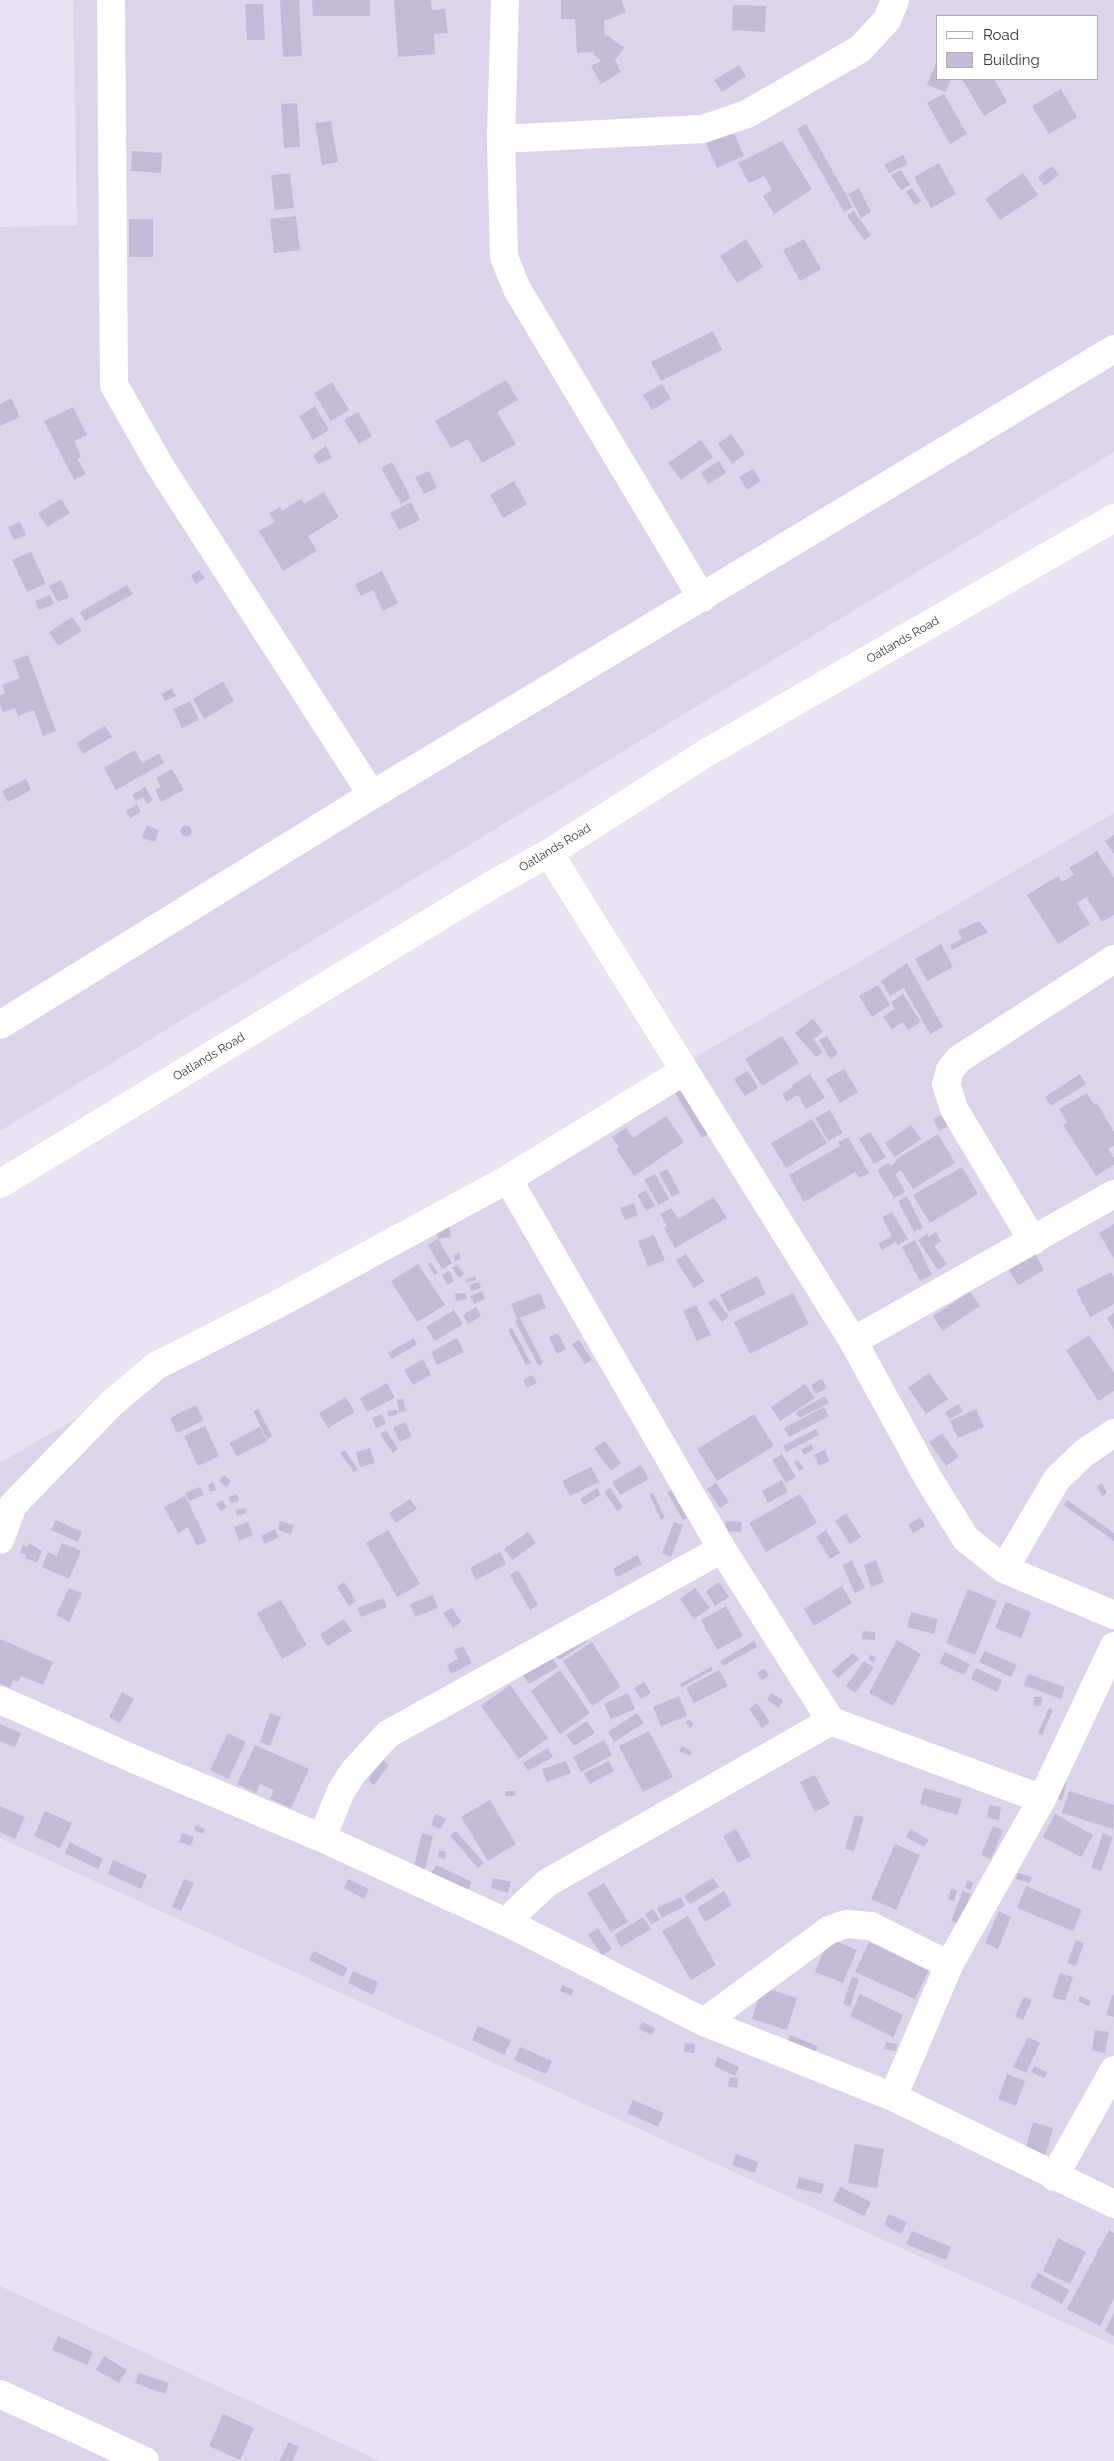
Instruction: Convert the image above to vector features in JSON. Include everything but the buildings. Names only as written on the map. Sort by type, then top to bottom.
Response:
[{"type":"street","points":[[111,0],[114,385],[160,466],[372,795]]},
{"type":"street","points":[[505,0],[502,138],[504,257],[516,289],[702,598]]},
{"type":"street","points":[[502,138],[703,129],[747,114],[860,49],[887,20],[895,0]]},
{"type":"street","points":[[0,1025],[372,795],[1114,349]]},
{"type":"street","name":"Oatlands Road","points":[[0,1184],[495,883],[549,853],[706,753],[1114,518]]},
{"type":"street","points":[[549,853],[854,1341],[928,1478],[966,1539],[1004,1568],[1114,1615]]},
{"type":"street","points":[[1033,1240],[954,1110],[946,1084],[950,1070],[959,1059],[1114,959]]},
{"type":"street","points":[[0,1540],[13,1505],[112,1403],[156,1366],[280,1303],[508,1178],[684,1071]]},
{"type":"street","points":[[508,1178],[722,1549],[831,1720],[1042,1799]]},
{"type":"street","points":[[854,1341],[1114,1194]]},
{"type":"street","points":[[1004,1568],[1058,1479],[1084,1453],[1114,1433]]},
{"type":"street","points":[[322,1838],[342,1791],[354,1772],[388,1734],[722,1549]]},
{"type":"street","points":[[893,2097],[949,1965],[1042,1799],[1114,1646]]},
{"type":"street","points":[[0,1700],[143,1763],[322,1838],[510,1924],[704,2022],[893,2097],[1114,2204]]},
{"type":"street","points":[[510,1924],[516,1912],[547,1883],[831,1720]]},
{"type":"street","points":[[704,2022],[829,1930],[846,1924],[871,1926],[949,1965]]},
{"type":"street","points":[[1054,2176],[1114,2070]]},
{"type":"street","points":[[0,2394],[145,2461]]},
{"type":"shaded area","points":[[73,0],[1114,0],[1114,452],[0,1131],[0,227],[77,225]]},
{"type":"shaded area","points":[[1114,813],[1114,2345],[0,1838],[0,1463]]},
{"type":"shaded area","points":[[0,2286],[380,2461],[0,2461]]}]
